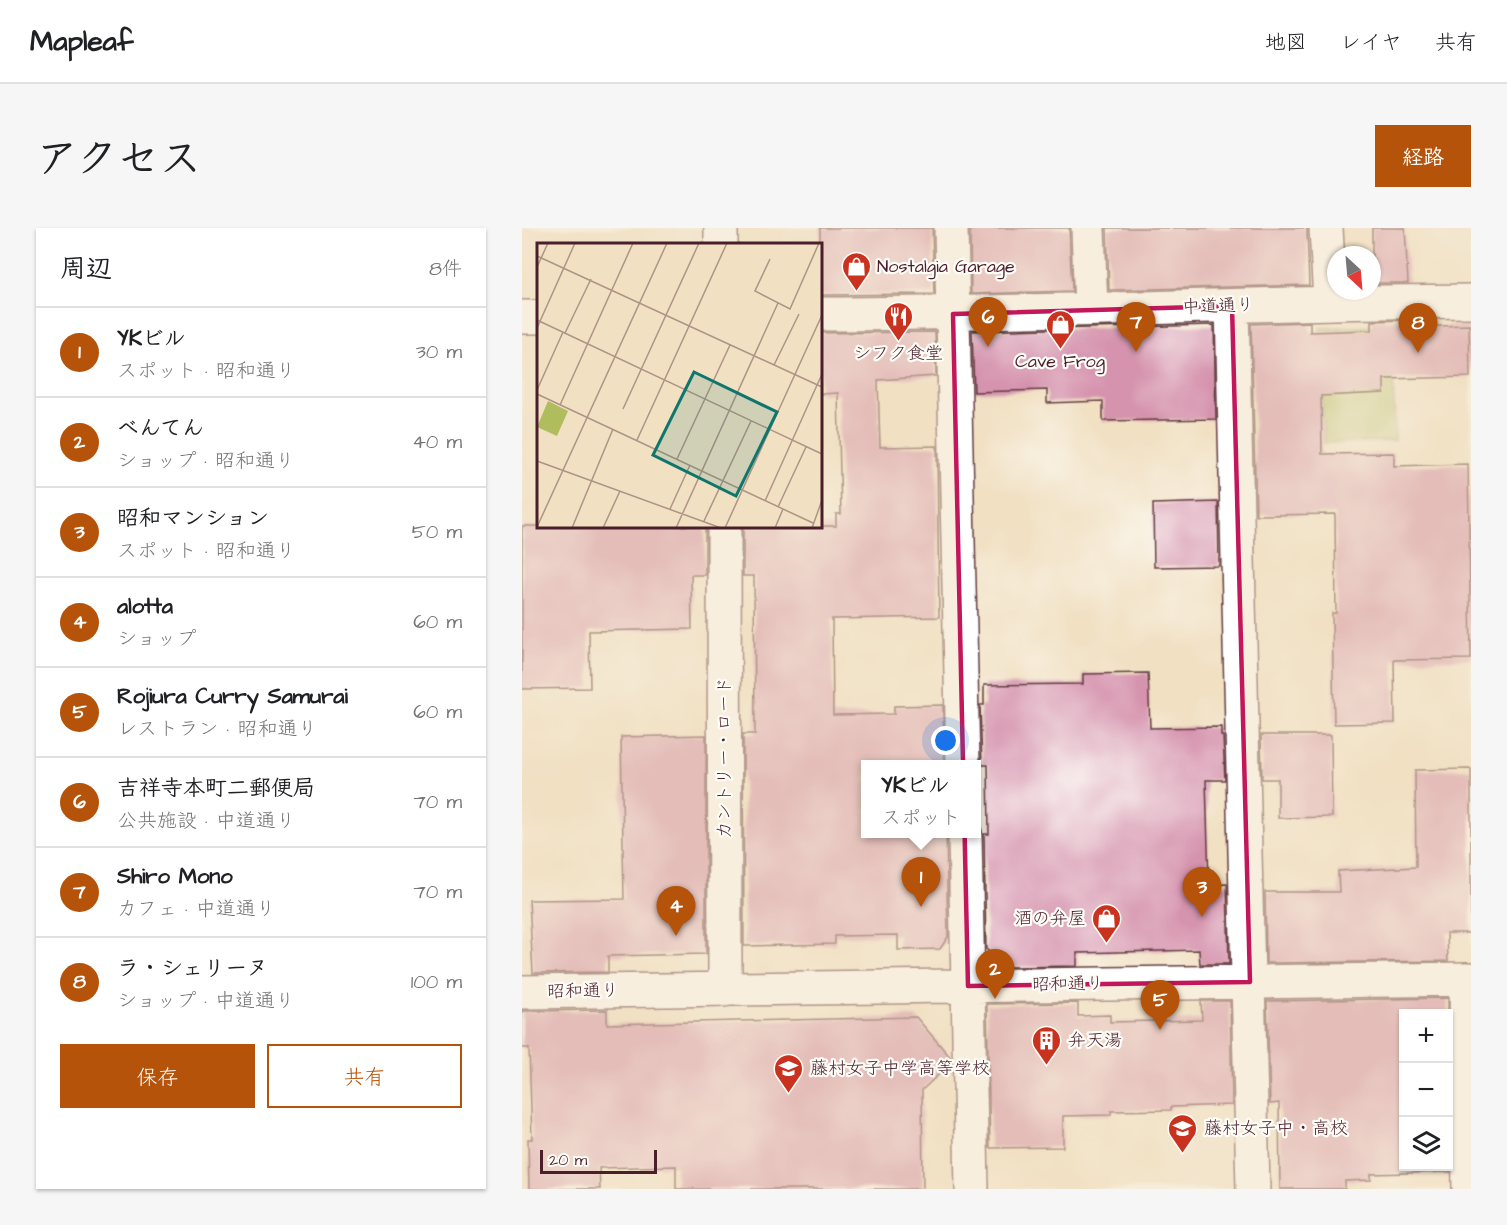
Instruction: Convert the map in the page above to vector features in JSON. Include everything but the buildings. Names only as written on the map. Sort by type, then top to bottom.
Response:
[{"type":"street","points":[[951,228],[963,760]]},
{"type":"street","points":[[1088,228],[1091,309]]},
{"type":"street","points":[[1326,228],[1330,302]]},
{"type":"street","name":"中道通り","points":[[822,314],[953,314],[1330,302],[1471,301]]},
{"type":"street","points":[[1232,306],[1250,982],[1253,1189]]},
{"type":"street","name":"カントリー・ロード","points":[[724,528],[724,990]]},
{"type":"street","points":[[964,838],[972,1189]]},
{"type":"street","points":[[1468,979],[1469,1189]]},
{"type":"street","name":"昭和通り","points":[[522,992],[1468,979]]},
{"type":"highlighted area","points":[[1232,306],[1250,982],[968,986],[953,314]]},
{"type":"green space","points":[[1392,326],[1395,441],[1324,443],[1320,328]]},
{"type":"place","name":"Nostalgia Garage","points":[[856,292]]},
{"type":"place","name":"シフク食堂","points":[[898,342]]},
{"type":"place","name":"吉祥寺本町二郵便局","points":[[988,347]]},
{"type":"place","name":"Cave Frog","points":[[1060,350]]},
{"type":"place","name":"Shiro Mono","points":[[1136,352]]},
{"type":"place","name":"ラ・シェリーヌ","points":[[1418,353]]},
{"type":"place","name":"YKビル","points":[[921,907]]},
{"type":"place","name":"昭和マンション","points":[[1202,917]]},
{"type":"place","name":"alotta","points":[[676,936]]},
{"type":"place","name":"酒の弁屋","points":[[1107,944]]},
{"type":"place","name":"べんてん","points":[[995,999]]},
{"type":"place","name":"Rojiura Curry Samurai","points":[[1160,1030]]},
{"type":"place","name":"弁天湯","points":[[1047,1066]]},
{"type":"place","name":"藤村女子中学高等学校","points":[[789,1094]]},
{"type":"place","name":"藤村女子中・高校","points":[[1183,1154]]}]
